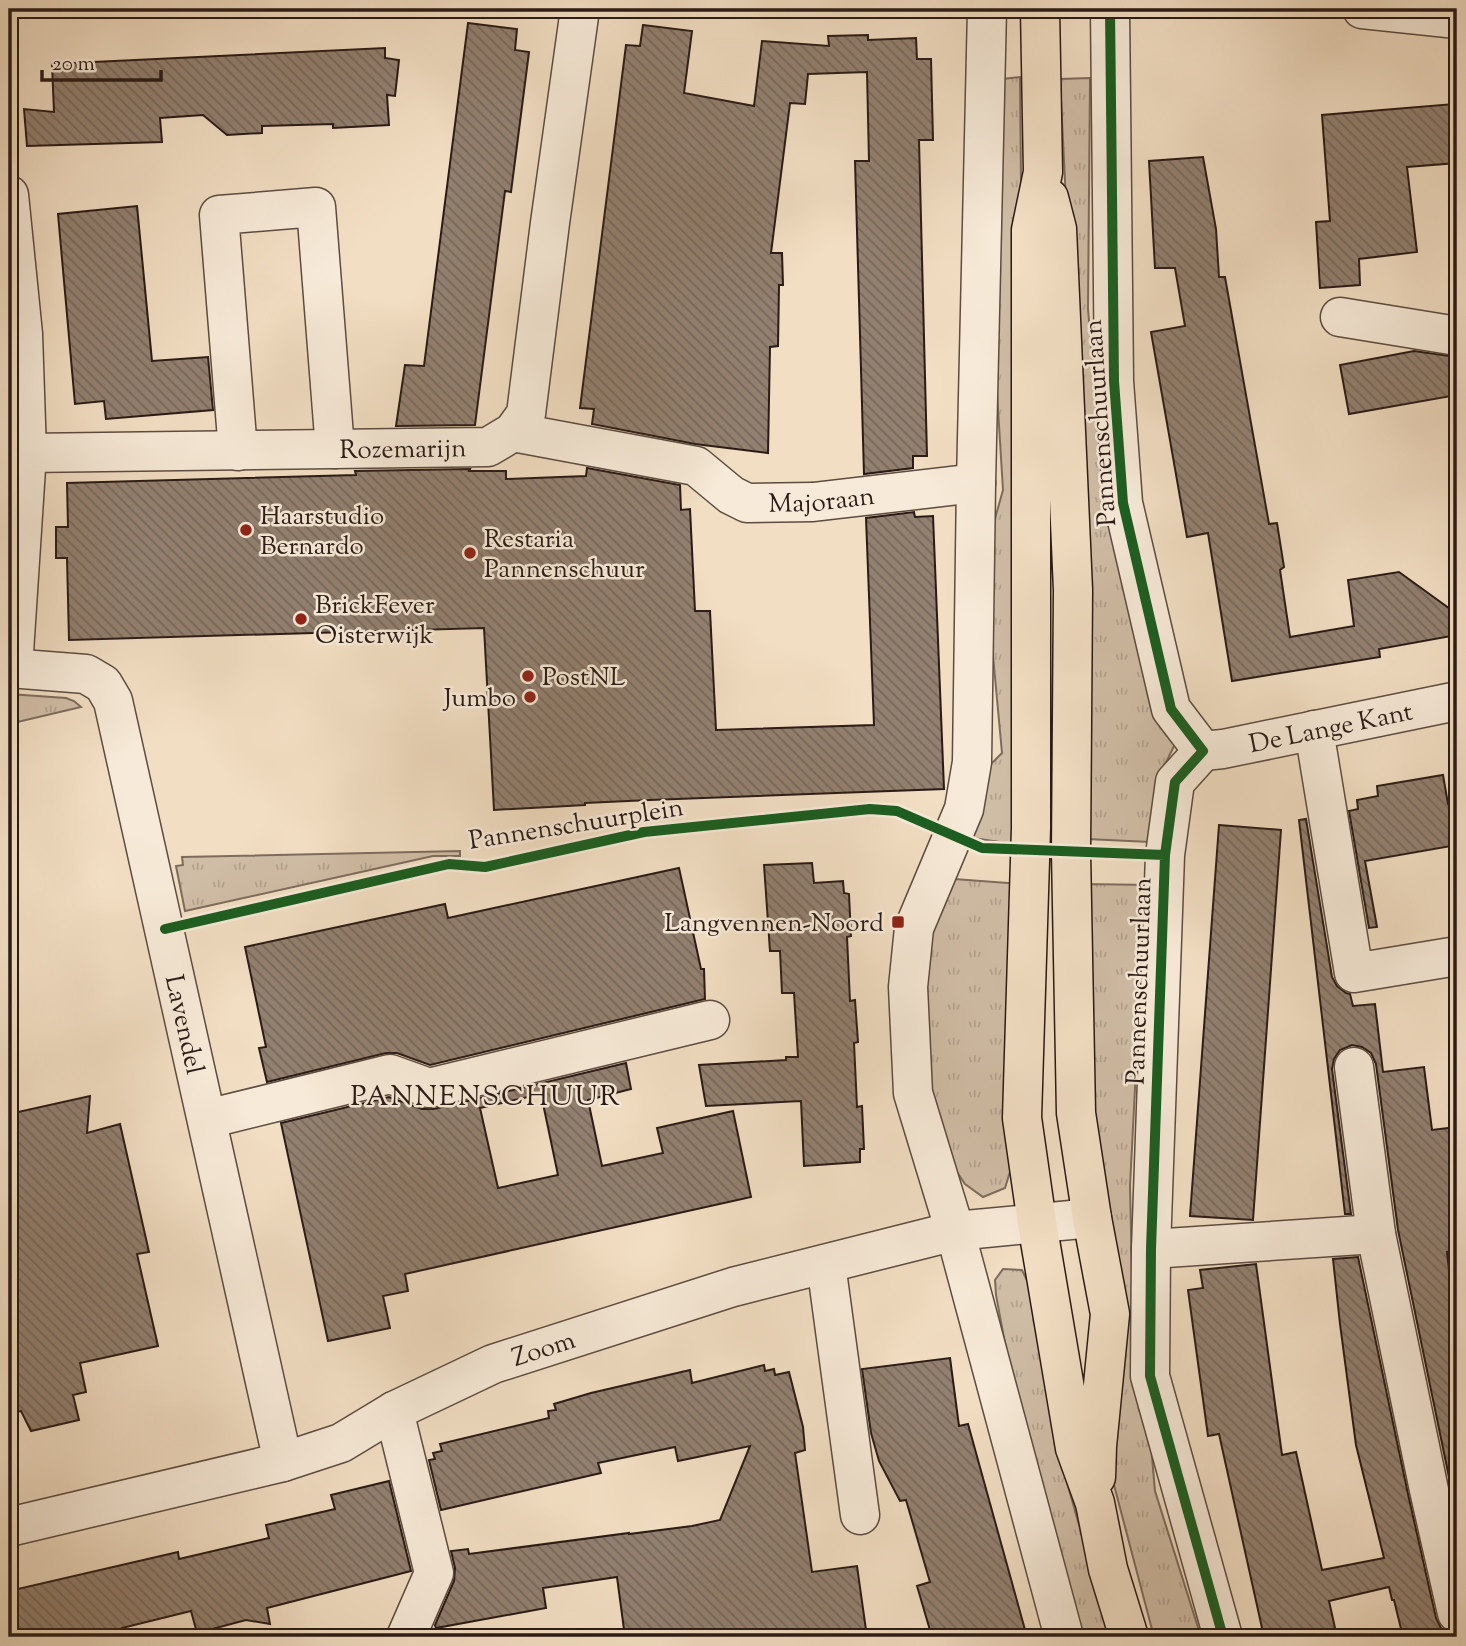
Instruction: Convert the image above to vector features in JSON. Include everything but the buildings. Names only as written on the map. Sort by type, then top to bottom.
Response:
[{"type":"main road","name":"Pannenschuurlaan","points":[[1040,9],[1042,172],[1031,230],[1031,802],[1022,1118],[1075,1448],[1095,1503],[1108,1569],[1129,1637]]},
{"type":"main road","name":"Pannenschuurlaan","points":[[1042,172],[1057,229],[1073,590],[1071,852],[1076,1113],[1110,1314],[1097,1446],[1095,1503]]},
{"type":"street","points":[[513,432],[526,414],[580,9]]},
{"type":"street","points":[[987,9],[972,762],[964,809],[914,928],[908,987],[913,1093],[955,1231],[1064,1637]]},
{"type":"street","name":"Pannenschuurlaan","points":[[1110,9],[1114,381],[1123,503],[1171,709],[1203,751],[1175,782],[1165,855],[1151,1249],[1150,1376],[1223,1637]]},
{"type":"street","points":[[1362,9],[1457,19]]},
{"type":"street","points":[[9,195],[23,334],[27,453],[11,668]]},
{"type":"street","points":[[238,451],[219,215],[316,207],[335,449]]},
{"type":"street","points":[[1340,317],[1457,336]]},
{"type":"street","name":"Rozemarijn","points":[[27,453],[488,447],[513,432]]},
{"type":"street","name":"Majoraan","points":[[513,432],[696,466],[731,495],[747,503],[813,502],[976,483]]},
{"type":"street","name":"Lavendel","points":[[11,668],[86,674],[103,684],[113,701],[284,1462]]},
{"type":"street","name":"De Lange Kant","points":[[1203,751],[1457,701]]},
{"type":"street","points":[[1314,730],[1354,973],[1457,956]]},
{"type":"street","points":[[207,1119],[390,1074],[429,1088],[710,1020]]},
{"type":"street","points":[[1354,1067],[1376,1234],[1457,1613]]},
{"type":"street","name":"Zoom","points":[[9,1527],[284,1462],[341,1443],[394,1411],[493,1364],[733,1287],[955,1231],[1092,1218]]},
{"type":"street","points":[[1151,1249],[1376,1234]]},
{"type":"street","points":[[826,1264],[860,1515]]},
{"type":"street","points":[[394,1411],[434,1573],[407,1637]]},
{"type":"green space","points":[[1020,77],[1022,289],[1019,845],[973,838],[990,765],[1002,753],[984,558],[1003,490],[991,295],[1002,79]]},
{"type":"green space","points":[[1090,78],[1088,309],[1106,509],[1176,742],[1156,783],[1150,842],[1087,839],[1080,486],[1060,79]]},
{"type":"green space","points":[[9,694],[66,698],[81,707],[9,724]]},
{"type":"green space","points":[[460,851],[460,856],[433,856],[185,911],[176,866],[183,865],[182,857]]},
{"type":"green space","points":[[954,879],[1020,884],[1013,1162],[1005,1188],[983,1197],[965,1184],[953,1166],[933,1109],[923,969],[937,900]]},
{"type":"green space","points":[[1082,884],[1152,885],[1136,1069],[1130,1186],[1133,1322],[1146,1388],[1155,1491],[1201,1637],[1154,1637],[1114,1485],[1085,1079]]},
{"type":"green space","points":[[1003,1269],[1022,1270],[1036,1299],[1062,1465],[1111,1637],[1079,1637],[1006,1349],[995,1280]]},
{"type":"cycle path","points":[[1110,9],[1114,381],[1123,503],[1171,709],[1203,751],[1175,782],[1165,855],[1151,1249],[1150,1376],[1223,1637]]},
{"type":"cycle path","name":"Pannenschuurplein","points":[[165,929],[449,864],[485,867],[644,832],[870,809],[897,811],[982,848],[1165,855]]},
{"type":"place","name":"Haarstudio Bernardo","points":[[246,530]]},
{"type":"place","name":"Restaria Pannenschuur","points":[[470,553]]},
{"type":"place","name":"BrickFever Oisterwijk","points":[[301,619]]},
{"type":"place","name":"PostNL","points":[[528,676]]},
{"type":"place","name":"Jumbo","points":[[530,697]]},
{"type":"place","name":"Langvennen-Noord","points":[[898,922]]},
{"type":"district","name":"PANNENSCHUUR","points":[[486,1095]]}]
